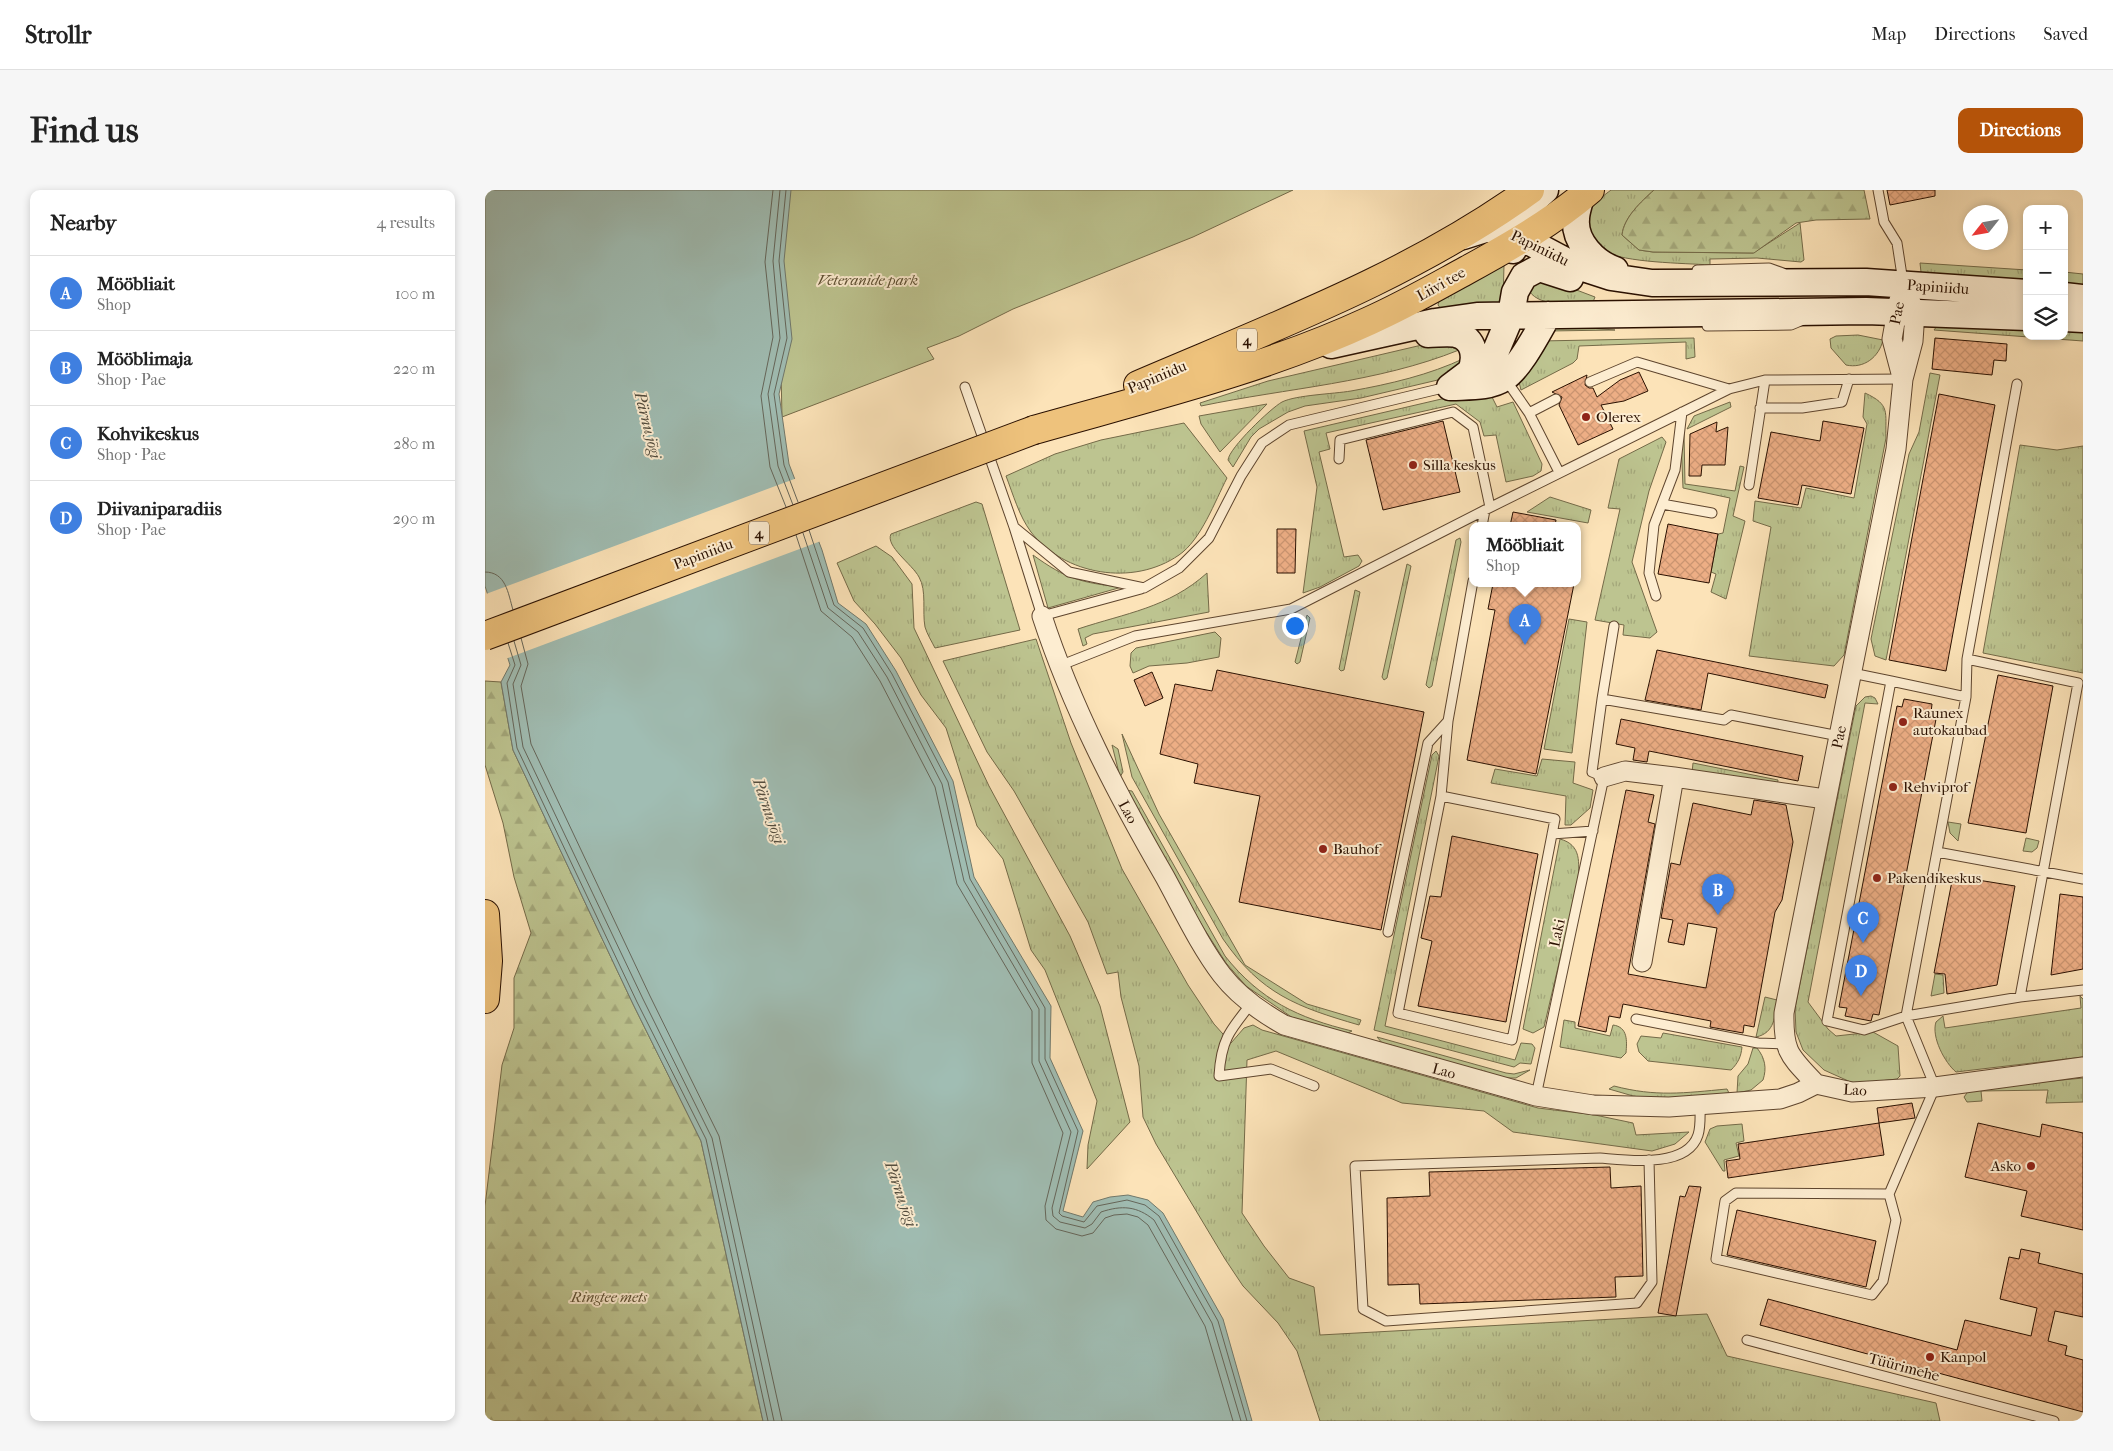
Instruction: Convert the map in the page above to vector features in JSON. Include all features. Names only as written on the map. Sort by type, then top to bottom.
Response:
[{"type":"main road","name":"4","points":[[1455,238],[1530,190]]},
{"type":"main road","points":[[1513,304],[1517,219],[1545,190]]},
{"type":"main road","points":[[1585,194],[1576,219],[1577,230],[1591,255],[1605,267],[1652,282]]},
{"type":"main road","name":"Liivi tee","points":[[1280,356],[1368,322],[1414,300],[1516,239],[1585,194]]},
{"type":"main road","name":"Papiniidu","points":[[485,636],[1034,430],[1316,310],[1455,238],[1485,229],[1499,229],[1516,239],[1571,264],[1611,277],[1652,282],[1903,284],[2023,293]]},
{"type":"main road","points":[[1460,380],[1495,352],[1524,276],[1539,268],[1592,287],[1615,287],[1652,282]]},
{"type":"main road","points":[[2068,296],[2083,298]]},
{"type":"main road","name":"Papiniidu","points":[[1034,430],[1171,391],[1280,356],[1435,322],[1477,316],[1513,304],[1548,315],[1905,312],[2023,316]]},
{"type":"main road","points":[[1460,380],[1487,384],[1505,378],[1526,354],[1548,315]]},
{"type":"main road","points":[[2068,318],[2083,318]]},
{"type":"main road","points":[[1377,335],[1457,334],[1467,339],[1473,347],[1475,363],[1460,380]]},
{"type":"main road","points":[[485,914],[488,961],[485,999]]},
{"type":"street","name":"Pae","points":[[1816,1084],[1789,1054],[1786,1044],[1784,1013],[1896,449],[1903,379],[1892,338],[1905,312],[1903,284]]},
{"type":"street","name":"Lao","points":[[1042,616],[1059,666],[1122,802],[1194,929],[1223,976],[1251,1004],[1284,1025],[1536,1096],[1593,1105],[1621,1107],[1780,1099],[1816,1084],[1852,1092],[1935,1087],[2083,1067]]},
{"type":"street","points":[[1604,777],[1625,771],[1825,799]]},
{"type":"street","points":[[1642,962],[1674,777]]},
{"type":"lane","points":[[1878,190],[1883,222],[1897,243],[1903,284]]},
{"type":"lane","points":[[1590,382],[1637,362],[1729,389]]},
{"type":"lane","points":[[1505,378],[1529,413],[1559,472]]},
{"type":"lane","points":[[1760,408],[1802,408],[1841,402],[1849,379]]},
{"type":"lane","points":[[1059,666],[1135,636],[1291,609],[1487,508],[1729,389],[1765,380],[1903,379]]},
{"type":"lane","points":[[965,387],[1042,616],[1144,588],[1179,568],[1209,538],[1241,476],[1262,443],[1289,425],[1460,380]]},
{"type":"lane","points":[[1749,485],[1765,380]]},
{"type":"lane","points":[[1889,1194],[1736,1193],[1725,1201],[1716,1259],[1871,1296],[1883,1280],[1896,1220],[1889,1194],[1935,1087],[1907,1016],[1966,697],[1967,659],[2017,384]]},
{"type":"lane","points":[[1529,413],[1556,399]]},
{"type":"lane","points":[[1339,459],[1340,440],[1453,412],[1473,427],[1487,508],[1483,522]]},
{"type":"lane","points":[[1656,596],[1649,573],[1654,525],[1675,470],[1682,412]]},
{"type":"lane","points":[[1662,504],[1712,513]]},
{"type":"lane","points":[[1013,527],[1069,572],[1144,588]]},
{"type":"lane","points":[[1441,796],[1555,819],[1512,1040],[1397,1012],[1441,796],[1448,721],[1472,587]]},
{"type":"lane","points":[[1604,777],[1592,772],[1614,626]]},
{"type":"lane","points":[[1967,659],[2081,683],[2020,997]]},
{"type":"lane","points":[[1852,673],[1966,697]]},
{"type":"lane","points":[[1891,681],[1827,1021],[1864,1030],[1907,1016],[2020,997],[2083,990]]},
{"type":"lane","points":[[1602,699],[1723,720],[1731,714],[1839,736]]},
{"type":"lane","points":[[1388,932],[1428,743],[1448,721]]},
{"type":"lane","name":"Laki","points":[[1536,1096],[1604,777]]},
{"type":"lane","points":[[1552,834],[1593,831]]},
{"type":"lane","points":[[1937,852],[2083,880]]},
{"type":"lane","points":[[1251,1004],[1230,1029],[1221,1053],[1219,1076],[1271,1068],[1314,1086]]},
{"type":"lane","points":[[1636,1019],[1758,1043],[1786,1044]]},
{"type":"lane","points":[[1649,1160],[1652,1282],[1637,1303],[1386,1321],[1363,1309],[1355,1166],[1600,1158],[1649,1160],[1676,1157],[1693,1145],[1698,1135],[1700,1104]]},
{"type":"lane","name":"Tüürimehe","points":[[1747,1340],[2054,1421]]},
{"type":"green space","name":"Veteranide park","points":[[777,190],[1293,190],[1193,237],[1013,309],[959,336],[927,348],[934,359],[782,417]]},
{"type":"green space","points":[[1611,190],[1654,190],[1634,210],[1623,228],[1622,235],[1639,250],[1653,252],[1753,253],[1800,223],[1804,260],[1801,262],[1757,258],[1710,259],[1710,265],[1655,262],[1613,255],[1603,251],[1596,245],[1589,233],[1587,223],[1587,217],[1592,207]]},
{"type":"green space","points":[[1654,190],[1864,190],[1870,219],[1816,220],[1796,223],[1754,253],[1653,252],[1639,250],[1622,235],[1623,228],[1634,210]]},
{"type":"green space","points":[[1920,263],[2023,270],[2023,283],[1926,276],[1921,272]]},
{"type":"green space","points":[[1504,265],[1503,303],[1441,309],[1438,305],[1439,301]]},
{"type":"green space","points":[[2068,272],[2083,274],[2083,289],[2068,287]]},
{"type":"green space","points":[[1533,280],[1566,286],[1595,297],[1593,302],[1558,303],[1542,300],[1535,297],[1529,291]]},
{"type":"green space","points":[[1563,326],[1615,330],[1549,331]]},
{"type":"green space","points":[[1937,326],[2023,326],[2023,337],[1934,330]]},
{"type":"green space","points":[[2068,327],[2083,328],[2083,341],[2068,340]]},
{"type":"green space","points":[[1858,335],[1883,340],[1878,352],[1870,360],[1859,365],[1846,365],[1831,348],[1830,339],[1836,336]]},
{"type":"green space","points":[[1694,338],[1695,357],[1686,359],[1686,342],[1579,346],[1577,359],[1573,363],[1521,390],[1518,378],[1540,341]]},
{"type":"green space","points":[[1439,341],[1448,341],[1459,350],[1396,370],[1331,384],[1201,406],[1200,403],[1268,381]]},
{"type":"green space","points":[[1465,358],[1442,379],[1361,398],[1305,406],[1288,412],[1259,429],[1251,437],[1233,467],[1228,460],[1230,454],[1243,438],[1260,420],[1282,402],[1395,382],[1423,374]]},
{"type":"green space","points":[[1930,373],[1940,375],[1886,660],[1875,656],[1871,639],[1909,454],[1919,432]]},
{"type":"green space","points":[[1493,387],[1490,393],[1497,407],[1513,402],[1542,464],[1541,471],[1533,476],[1506,482],[1496,435],[1484,436],[1480,422],[1456,404],[1326,433],[1330,449],[1319,452],[1344,557],[1358,555],[1362,561],[1359,566],[1320,587],[1303,593],[1317,487],[1304,431]]},
{"type":"green space","points":[[1865,393],[1879,401],[1885,410],[1886,438],[1844,655],[1834,666],[1749,656],[1771,527],[1753,521],[1755,501],[1801,508],[1806,488],[1854,498],[1867,424],[1863,417]]},
{"type":"green space","points":[[1730,402],[1731,407],[1687,429],[1694,416]]},
{"type":"green space","points":[[1267,404],[1220,452],[1201,424],[1199,416]]},
{"type":"green space","points":[[1184,423],[1227,478],[1201,530],[1179,555],[1161,565],[1141,571],[1121,573],[1100,572],[1080,567],[1062,558],[1045,547],[1031,532],[1020,512],[1006,476],[1055,454],[1101,440]]},
{"type":"green space","points":[[1684,434],[1685,484],[1735,491],[1740,466],[1744,467],[1733,516],[1745,521],[1726,599],[1711,592],[1716,574],[1711,572],[1718,534],[1723,533],[1730,498],[1683,488],[1681,438]]},
{"type":"green space","points":[[1662,437],[1666,442],[1649,491],[1632,562],[1657,632],[1650,638],[1623,635],[1624,625],[1595,620],[1620,509],[1608,508],[1619,459]]},
{"type":"green space","points":[[2020,445],[2057,450],[2083,446],[2083,673],[1983,653]]},
{"type":"green space","points":[[1550,497],[1591,510],[1588,523],[1527,512]]},
{"type":"green space","points":[[976,502],[982,504],[1020,630],[935,648],[925,627],[924,595],[919,577],[895,549],[890,539],[891,534]]},
{"type":"green space","points":[[1460,538],[1461,542],[1432,686],[1429,688],[1426,685],[1456,540]]},
{"type":"green space","points":[[876,546],[892,557],[912,584],[914,628],[989,786],[1070,936],[1100,1006],[1130,1122],[1087,1169],[1088,1145],[1097,1101],[1045,970],[1031,950],[1003,859],[977,826],[946,728],[921,695],[901,658],[875,624],[854,601],[837,563]]},
{"type":"green space","points":[[1033,555],[1065,575],[1096,584],[1122,587],[1048,608]]},
{"type":"green space","points":[[1407,564],[1411,566],[1387,678],[1384,680],[1382,677]]},
{"type":"green space","points":[[1207,573],[1209,612],[1093,634],[1085,638],[1087,644],[1083,646],[1078,629],[1162,602],[1192,585]]},
{"type":"green space","points":[[1355,590],[1360,592],[1344,670],[1341,671],[1339,669]]},
{"type":"green space","points":[[1307,615],[1310,618],[1300,662],[1297,664],[1295,662]]},
{"type":"green space","points":[[1569,619],[1587,622],[1572,753],[1544,749]]},
{"type":"green space","points":[[1215,632],[1221,638],[1219,657],[1187,663],[1149,666],[1133,673],[1130,666],[1131,653],[1136,648]]},
{"type":"green space","points":[[1036,639],[1071,743],[1122,869],[1188,985],[1214,1024],[1231,1043],[1244,1028],[1253,1025],[1262,1030],[1538,1108],[1595,1115],[1633,1123],[1636,1135],[1689,1132],[1675,1144],[1652,1151],[1513,1132],[1484,1111],[1402,1103],[1276,1051],[1247,1060],[1242,1213],[1264,1246],[1289,1278],[1314,1287],[1320,1335],[1707,1314],[1727,1356],[1936,1403],[1940,1421],[1320,1421],[1297,1351],[1278,1323],[1243,1286],[1156,1144],[1143,1117],[1139,1066],[1121,997],[1118,972],[1107,974],[1088,922],[1014,791],[987,752],[943,661]]},
{"type":"green space","name":"Ringtee mets","points":[[485,681],[501,682],[513,750],[633,1004],[701,1141],[763,1421],[485,1421],[485,1206],[502,1065],[514,1028],[514,978],[531,933],[514,877],[503,823],[485,765]]},
{"type":"green space","points":[[1871,696],[1875,698],[1878,704],[1865,703],[1808,1002],[1828,1029],[1836,1036],[1873,1032],[1898,1046],[1900,1076],[1897,1079],[1855,1084],[1824,1070],[1803,1050],[1796,1032],[1795,1008],[1856,706],[1865,697]]},
{"type":"green space","points":[[1122,734],[1159,814],[1245,965],[1307,1004],[1361,1020],[1359,1025],[1317,1012],[1282,996],[1266,986],[1237,958],[1223,939],[1132,777]]},
{"type":"green space","points":[[1112,745],[1118,749],[1123,772],[1120,777]]},
{"type":"green space","points":[[1436,751],[1439,756],[1385,1026],[1515,1060],[1521,1043],[1532,1044],[1535,1048],[1531,1064],[1520,1063],[1514,1067],[1374,1030],[1432,755]]},
{"type":"green space","points":[[1542,759],[1575,762],[1573,783],[1593,790],[1590,808],[1571,825],[1565,825],[1566,796],[1491,783],[1495,769],[1537,776]]},
{"type":"green space","points":[[1693,763],[1778,780],[1777,787],[1692,773]]},
{"type":"green space","points":[[1125,790],[1132,791],[1225,956],[1238,971],[1266,996],[1281,1005],[1314,1020],[1352,1031],[1346,1034],[1293,1018],[1246,986],[1226,963],[1203,927]]},
{"type":"green space","points":[[1948,822],[1961,824],[1958,841],[1950,833]]},
{"type":"green space","points":[[2026,838],[2039,841],[2037,848],[2032,852],[2023,851]]},
{"type":"green space","points":[[1560,839],[1576,850],[1579,862],[1578,882],[1544,1027],[1533,1033],[1523,1029]]},
{"type":"green space","points":[[1935,974],[1943,975],[1944,993],[1931,996]]},
{"type":"green space","points":[[2080,996],[2083,999],[2083,1057],[1956,1072],[1944,1056],[1937,1042],[1935,1035],[1936,1022],[1943,1016],[1945,1028],[2081,1008]]},
{"type":"green space","points":[[1765,997],[1777,1000],[1773,1023],[1767,1032],[1756,1037]]},
{"type":"green space","points":[[1564,1020],[1575,1022],[1575,1028],[1610,1036],[1613,1025],[1618,1026],[1625,1035],[1626,1053],[1621,1058],[1560,1047]]},
{"type":"green space","points":[[1663,1033],[1742,1047],[1741,1054],[1731,1070],[1648,1061],[1639,1052],[1637,1044],[1641,1036],[1661,1038]]},
{"type":"green space","points":[[1377,1037],[1506,1073],[1514,1074],[1530,1070],[1516,1078],[1506,1078],[1383,1044]]},
{"type":"green space","points":[[1753,1048],[1757,1048],[1763,1059],[1765,1071],[1763,1080],[1751,1090],[1737,1093],[1738,1076],[1748,1064]]},
{"type":"green space","points":[[2083,1078],[2083,1102],[2046,1103],[2048,1090],[1981,1091],[1982,1101],[1967,1102],[1964,1097],[1970,1089]]},
{"type":"green space","points":[[1614,1086],[1657,1093],[1727,1089],[1729,1093],[1668,1099],[1640,1098],[1609,1089]]},
{"type":"green space","points":[[1742,1124],[1744,1141],[1736,1143],[1739,1156],[1724,1160],[1725,1171],[1723,1171],[1705,1142],[1710,1129],[1717,1126]]},
{"type":"water","name":"Pärnu jõgi","points":[[485,190],[791,190],[784,261],[792,339],[779,394],[789,464],[822,550],[838,603],[866,624],[896,671],[953,781],[974,877],[1051,1006],[1050,1058],[1083,1131],[1063,1211],[1083,1217],[1093,1202],[1110,1197],[1128,1195],[1148,1200],[1163,1213],[1223,1319],[1252,1421],[763,1421],[701,1141],[633,1004],[513,750],[501,682],[510,665],[485,586]]},
{"type":"pier","points":[[797,478],[821,541],[505,659],[486,594]]},
{"type":"building","points":[[1887,190],[1935,190],[1935,196],[1890,205]]},
{"type":"building","points":[[1935,338],[2007,344],[2006,361],[1994,360],[1992,375],[1932,369]]},
{"type":"building","name":"Olerex","points":[[1639,372],[1648,391],[1624,401],[1601,405],[1613,429],[1578,445],[1559,405],[1562,397],[1552,392],[1587,375],[1585,385],[1593,388],[1597,397],[1620,380]]},
{"type":"building","points":[[1939,394],[1995,405],[1946,671],[1889,660]]},
{"type":"building","name":"Silla keskus","points":[[1443,421],[1460,492],[1383,510],[1366,440]]},
{"type":"building","points":[[1823,421],[1864,428],[1851,494],[1802,485],[1798,505],[1758,498],[1771,432],[1820,441]]},
{"type":"building","points":[[1717,422],[1716,432],[1728,427],[1725,465],[1702,465],[1701,476],[1689,476],[1690,434]]},
{"type":"building","points":[[1513,512],[1556,520],[1556,522],[1511,522]]},
{"type":"building","points":[[1668,524],[1718,534],[1709,583],[1658,574]]},
{"type":"building","points":[[1277,529],[1296,529],[1295,573],[1277,573]]},
{"type":"building","points":[[1492,587],[1573,587],[1536,774],[1467,760],[1495,610],[1488,609]]},
{"type":"building","points":[[1657,650],[1828,685],[1825,698],[1708,673],[1701,710],[1645,700]]},
{"type":"building","name":"Bauhof","points":[[1217,670],[1424,712],[1381,930],[1239,902],[1260,796],[1194,783],[1198,764],[1160,754],[1175,684],[1212,691]]},
{"type":"building","points":[[1152,672],[1163,698],[1145,706],[1134,680]]},
{"type":"building","points":[[1998,675],[2053,686],[2026,833],[1968,823]]},
{"type":"building","points":[[1904,699],[1932,704],[1931,713],[1937,714],[1879,1015],[1873,1014],[1871,1021],[1845,1016],[1847,1008],[1839,1007],[1897,706],[1902,707]]},
{"type":"building","points":[[1621,719],[1803,756],[1798,781],[1649,751],[1647,762],[1633,760],[1635,748],[1616,744]]},
{"type":"building","points":[[1626,790],[1654,795],[1648,822],[1655,824],[1628,974],[1706,988],[1717,928],[1688,923],[1684,945],[1668,942],[1673,920],[1661,918],[1671,863],[1680,865],[1693,803],[1751,815],[1754,800],[1786,805],[1793,842],[1782,900],[1775,912],[1754,1027],[1744,1025],[1743,1033],[1710,1027],[1711,1021],[1623,1004],[1620,1018],[1609,1016],[1606,1032],[1578,1026]]},
{"type":"building","points":[[1452,836],[1538,854],[1506,1022],[1418,1006],[1432,941],[1421,938],[1430,896],[1441,897]]},
{"type":"building","points":[[1953,876],[2015,886],[1997,985],[1947,994],[1945,974],[1934,973]]},
{"type":"building","points":[[2060,894],[2083,897],[2083,969],[2051,975]]},
{"type":"building","points":[[1912,1103],[1915,1118],[1879,1123],[1877,1108]]},
{"type":"building","points":[[1879,1123],[1884,1155],[1728,1178],[1726,1161],[1740,1159],[1738,1144]]},
{"type":"building","points":[[1978,1123],[2040,1137],[2042,1124],[2083,1133],[2083,1230],[2021,1216],[2027,1191],[1965,1177]]},
{"type":"building","points":[[1610,1167],[1611,1188],[1641,1186],[1643,1276],[1615,1277],[1616,1297],[1420,1304],[1419,1284],[1388,1285],[1387,1198],[1430,1196],[1429,1172]]},
{"type":"building","points":[[1689,1186],[1701,1187],[1676,1316],[1658,1313],[1680,1196],[1685,1197]]},
{"type":"building","points":[[1737,1210],[1876,1241],[1866,1287],[1727,1255]]},
{"type":"building","name":"Kanpol","points":[[2021,1249],[2040,1253],[2038,1263],[2083,1274],[2083,1317],[2055,1311],[2048,1341],[2067,1346],[2065,1355],[2083,1360],[2083,1412],[1760,1325],[1768,1299],[1957,1350],[1965,1320],[2031,1336],[2037,1308],[2000,1299],[2009,1257],[2019,1259]]},
{"type":"place","name":"Olerex","points":[[1586,417]]},
{"type":"place","name":"Silla keskus","points":[[1413,465]]},
{"type":"place","name":"Mööbliait","points":[[1525,645]]},
{"type":"place","name":"Raunex autokaubad","points":[[1903,722]]},
{"type":"place","name":"Rehviprof","points":[[1893,787]]},
{"type":"place","name":"Bauhof","points":[[1323,849]]},
{"type":"place","name":"Pakendikeskus","points":[[1877,878]]},
{"type":"place","name":"Mööblimaja","points":[[1718,915]]},
{"type":"place","name":"Kohvikeskus","points":[[1863,943]]},
{"type":"place","name":"Diivaniparadiis","points":[[1861,996]]},
{"type":"place","name":"Asko","points":[[2031,1166]]},
{"type":"place","name":"Kanpol","points":[[1930,1357]]}]
